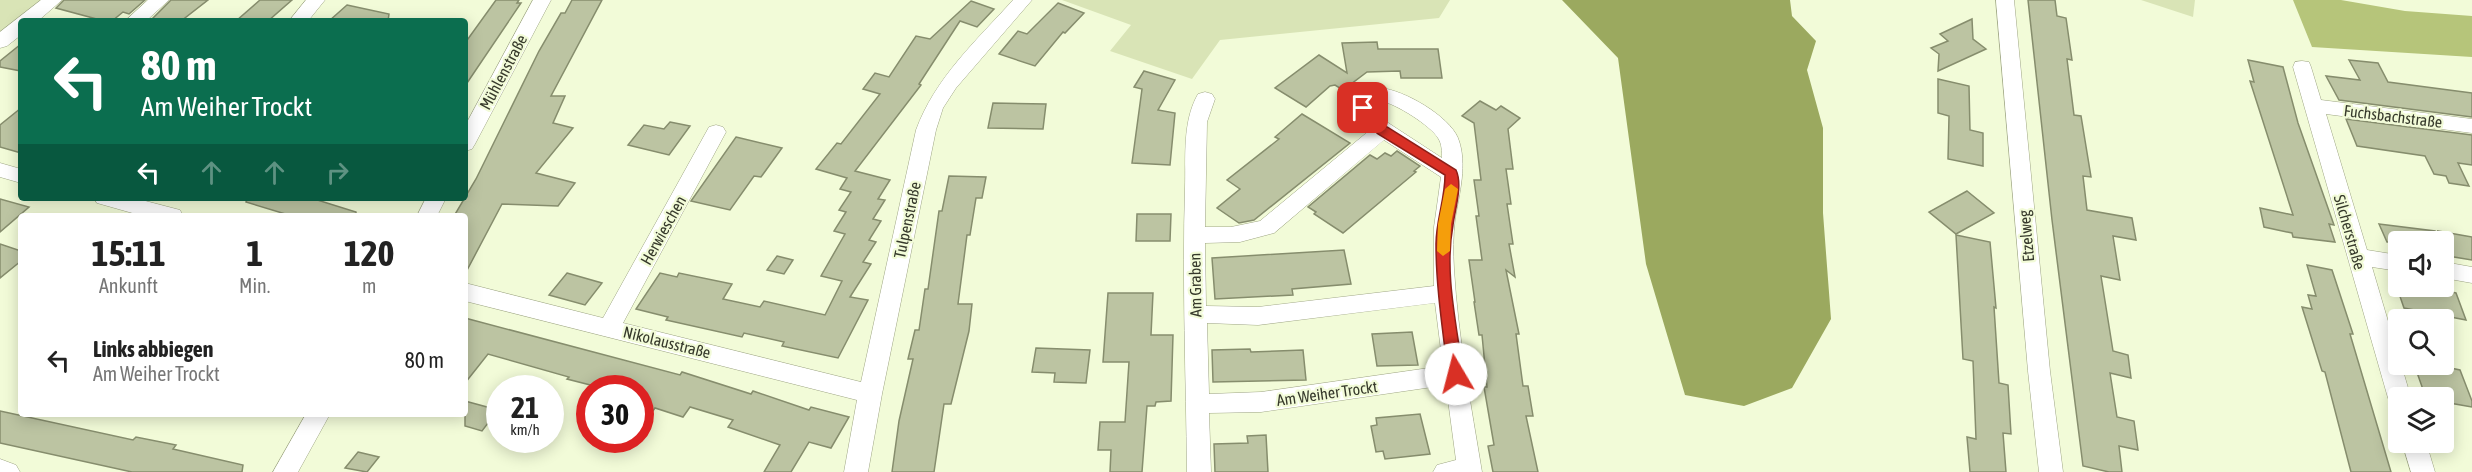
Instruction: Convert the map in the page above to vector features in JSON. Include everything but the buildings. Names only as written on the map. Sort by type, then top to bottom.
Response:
[{"type":"street","points":[[30,18],[53,0]]},
{"type":"street","points":[[138,18],[159,0]]},
{"type":"street","points":[[301,18],[316,0]]},
{"type":"street","name":"Mühlenstraße","points":[[468,138],[542,0]]},
{"type":"street","name":"Tulpenstraße","points":[[856,472],[870,394],[926,130],[934,107],[949,83],[1023,0]]},
{"type":"street","name":"Etzelweg","points":[[2005,0],[2039,371],[2051,472]]},
{"type":"street","points":[[0,42],[18,27]]},
{"type":"street","name":"Silcherstraße","points":[[2302,67],[2397,387]]},
{"type":"street","points":[[1445,472],[1469,470],[1445,292],[1443,241],[1451,193],[1451,173],[1448,137],[1440,128],[1392,96],[1379,94],[1367,98],[1363,108],[1364,116],[1451,173]]},
{"type":"street","name":"Am Graben","points":[[1199,472],[1194,234],[1197,122],[1205,99]]},
{"type":"street","name":"Fuchsbachstraße","points":[[2314,106],[2472,126]]},
{"type":"street","points":[[1194,234],[1225,236],[1250,234],[1267,227],[1383,130]]},
{"type":"street","name":"Herwieschen","points":[[609,328],[716,132]]},
{"type":"street","points":[[0,170],[18,175]]},
{"type":"street","points":[[129,201],[145,203],[167,213]]},
{"type":"street","points":[[2357,257],[2388,262]]},
{"type":"street","points":[[2454,272],[2472,275]]},
{"type":"street","points":[[1196,314],[1258,316],[1445,292]]},
{"type":"street","name":"Nikolausstraße","points":[[468,293],[870,394]]},
{"type":"street","name":"Am Weiher Trockt","points":[[1197,404],[1261,402],[1456,374]]},
{"type":"street","points":[[285,472],[316,417]]},
{"type":"street","points":[[2417,453],[2423,472]]},
{"type":"street","points":[[0,470],[8,472]]},
{"type":"shaded area","points":[[0,0],[45,0],[22,18],[18,18],[18,21],[0,35]]},
{"type":"shaded area","points":[[1062,0],[1450,0],[1439,18],[1220,40],[1192,79],[1110,51],[1131,25]]},
{"type":"shaded area","points":[[1562,0],[1790,0],[1792,16],[1816,41],[1807,70],[1823,128],[1823,213],[1831,319],[1792,388],[1744,406],[1685,395],[1646,264],[1618,58]]},
{"type":"shaded area","points":[[2141,0],[2195,0],[2193,17]]},
{"type":"shaded area","points":[[2293,0],[2341,0],[2405,11],[2472,16],[2472,57],[2312,47]]},
{"type":"slow traffic","points":[[1443,251],[1444,224],[1451,189]]},
{"type":"route","points":[[1363,108],[1364,116],[1451,173],[1451,193],[1444,224],[1443,241],[1445,292],[1456,374]]}]
